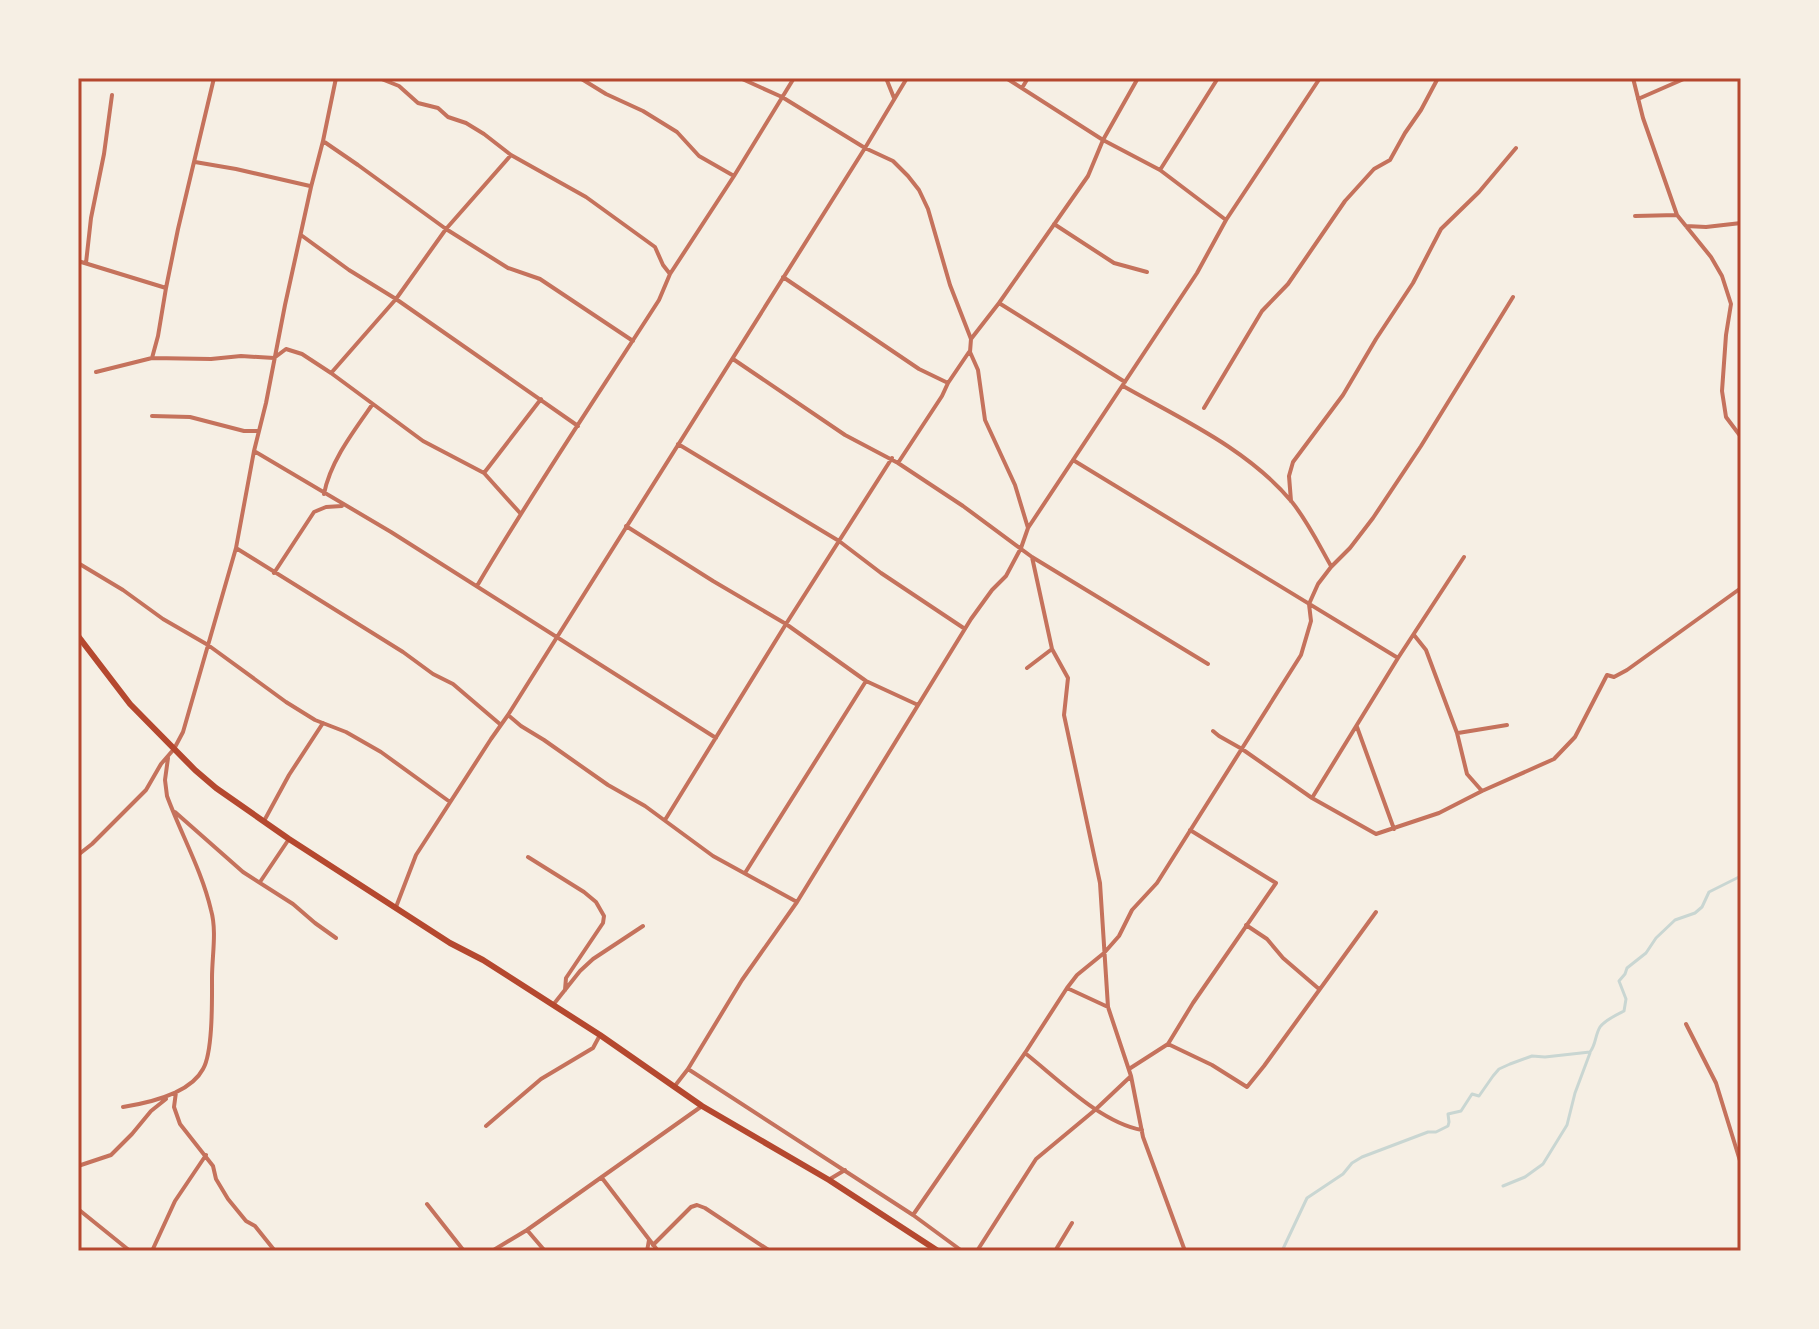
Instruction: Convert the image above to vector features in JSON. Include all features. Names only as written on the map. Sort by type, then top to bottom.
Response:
[{"type":"highway","points":[[78,636],[171,752],[216,788],[450,943],[483,960],[600,1035],[702,1106],[829,1180],[938,1251]]},
{"type":"street","points":[[152,358],[214,78]]},
{"type":"street","points":[[78,855],[146,790],[183,732],[236,548],[254,451],[336,78]]},
{"type":"street","points":[[379,78],[399,86],[418,103],[438,108],[448,117],[466,123],[511,155],[586,197],[655,247],[670,274]]},
{"type":"street","points":[[580,78],[677,132],[699,156],[734,176]]},
{"type":"street","points":[[740,78],[782,97],[865,148],[893,161],[919,190],[971,339],[970,352],[978,370],[985,420],[1015,485],[1028,528]]},
{"type":"street","points":[[477,586],[520,513],[659,300],[670,274],[794,78]]},
{"type":"street","points":[[886,78],[894,98]]},
{"type":"street","points":[[396,907],[416,855],[508,715],[907,78]]},
{"type":"street","points":[[1006,78],[1103,140],[1160,170],[1226,220]]},
{"type":"street","points":[[1022,88],[1028,78]]},
{"type":"street","points":[[971,339],[1088,176],[1103,140],[1138,78]]},
{"type":"street","points":[[1160,170],[1218,78]]},
{"type":"street","points":[[674,1087],[742,980],[797,902],[965,629],[992,590],[1006,576],[1028,528],[1197,273],[1226,220],[1320,78]]},
{"type":"street","points":[[1204,408],[1262,311],[1288,284],[1345,201],[1374,169],[1390,160],[1438,78]]},
{"type":"street","points":[[1633,78],[1643,118],[1677,215],[1711,257],[1722,276],[1731,304],[1722,391],[1726,417],[1741,437]]},
{"type":"street","points":[[1638,99],[1686,78]]},
{"type":"street","points":[[86,263],[112,95]]},
{"type":"street","points":[[323,141],[446,229],[508,268],[540,279],[633,341]]},
{"type":"street","points":[[1291,501],[1289,476],[1293,462],[1343,395],[1413,283],[1441,229],[1479,192],[1516,148]]},
{"type":"street","points":[[331,373],[396,299],[446,229],[511,155]]},
{"type":"street","points":[[195,162],[311,187]]},
{"type":"street","points":[[1635,216],[1677,215]]},
{"type":"street","points":[[1686,226],[1741,223]]},
{"type":"street","points":[[1054,224],[1114,263],[1147,272]]},
{"type":"street","points":[[301,235],[578,426]]},
{"type":"street","points":[[78,261],[166,288]]},
{"type":"street","points":[[783,277],[919,369],[948,383]]},
{"type":"street","points":[[913,1215],[1067,988],[1119,936],[1132,910],[1157,883],[1301,655],[1311,621],[1309,604],[1318,584],[1373,518],[1513,297]]},
{"type":"street","points":[[999,303],[1239,454],[1291,501],[1311,529],[1331,567]]},
{"type":"street","points":[[96,372],[152,358],[274,358],[286,349],[302,354],[423,441],[484,473],[520,513]]},
{"type":"street","points":[[898,463],[970,352]]},
{"type":"street","points":[[732,359],[845,435],[892,458],[1032,557],[1208,664]]},
{"type":"street","points":[[484,473],[541,398]]},
{"type":"street","points":[[324,494],[326,482],[345,443],[372,405]]},
{"type":"street","points":[[152,416],[190,417],[244,431],[259,431]]},
{"type":"street","points":[[678,444],[839,541],[965,629]]},
{"type":"street","points":[[254,451],[391,532],[716,738]]},
{"type":"street","points":[[665,820],[892,458]]},
{"type":"street","points":[[1073,460],[1398,658]]},
{"type":"street","points":[[274,573],[314,512],[326,507],[346,506]]},
{"type":"street","points":[[626,526],[786,624],[866,681],[918,705]]},
{"type":"street","points":[[236,548],[453,684],[501,725]]},
{"type":"street","points":[[1032,557],[1052,649],[1068,678],[1064,715],[1100,883],[1108,1007],[1131,1076],[1142,1130],[1185,1251]]},
{"type":"street","points":[[1312,798],[1464,557]]},
{"type":"street","points":[[78,563],[208,645],[286,702],[381,752],[450,802]]},
{"type":"street","points":[[1213,731],[1312,798],[1376,834],[1439,813],[1554,759],[1575,737],[1607,675],[1614,677],[1627,670],[1740,591]]},
{"type":"street","points":[[1414,635],[1426,650],[1457,733],[1467,774],[1482,791]]},
{"type":"street","points":[[1027,668],[1052,649]]},
{"type":"street","points":[[745,873],[866,681]]},
{"type":"street","points":[[508,715],[665,820],[713,856],[797,902]]},
{"type":"street","points":[[264,821],[323,723]]},
{"type":"street","points":[[1457,733],[1507,725]]},
{"type":"street","points":[[1357,727],[1394,829]]},
{"type":"street","points":[[78,1166],[111,1155],[151,1111],[202,1072],[208,1057],[212,913],[172,810],[165,780],[171,752]]},
{"type":"street","points":[[172,810],[243,872],[293,904],[336,938]]},
{"type":"street","points":[[1129,1069],[1168,1044],[1276,883],[1190,830]]},
{"type":"street","points":[[260,882],[289,839]]},
{"type":"street","points":[[528,857],[584,892],[596,902],[604,916],[603,923],[566,978],[565,990]]},
{"type":"street","points":[[1168,1044],[1212,1065],[1247,1087],[1376,912]]},
{"type":"street","points":[[1246,925],[1267,939],[1283,958],[1319,989]]},
{"type":"street","points":[[553,1005],[593,959],[643,926]]},
{"type":"street","points":[[1067,988],[1108,1007]]},
{"type":"street","points":[[1686,1024],[1716,1083],[1741,1164]]},
{"type":"street","points":[[486,1126],[541,1079],[593,1048],[600,1035]]},
{"type":"street","points":[[1025,1053],[1095,1110],[1126,1127],[1142,1130]]},
{"type":"street","points":[[688,1069],[913,1215],[962,1251]]},
{"type":"street","points":[[979,1250],[1036,1159],[1131,1076]]},
{"type":"street","points":[[123,1107],[151,1103],[176,1092]]},
{"type":"street","points":[[176,1092],[174,1107],[187,1135],[206,1155],[228,1199],[275,1251]]},
{"type":"street","points":[[492,1251],[527,1230],[702,1106]]},
{"type":"street","points":[[152,1251],[175,1201],[206,1155]]},
{"type":"street","points":[[829,1180],[845,1170]]},
{"type":"street","points":[[602,1178],[658,1251]]},
{"type":"street","points":[[427,1204],[464,1251]]},
{"type":"street","points":[[653,1245],[691,1207],[697,1205],[770,1251]]},
{"type":"street","points":[[78,1209],[130,1251]]},
{"type":"street","points":[[1055,1251],[1072,1223]]},
{"type":"street","points":[[527,1230],[545,1251]]},
{"type":"street","points":[[647,1251],[649,1240]]},
{"type":"waterway","points":[[1282,1251],[1307,1198],[1343,1174],[1352,1163],[1448,1126],[1448,1114],[1461,1111],[1472,1094],[1479,1096],[1499,1069],[1532,1056],[1590,1052],[1600,1027],[1624,1011],[1626,999],[1619,981],[1627,968],[1646,953],[1675,920],[1702,907],[1709,892],[1741,876]]},
{"type":"waterway","points":[[1503,1186],[1525,1177],[1543,1164],[1567,1125],[1590,1053]]}]
